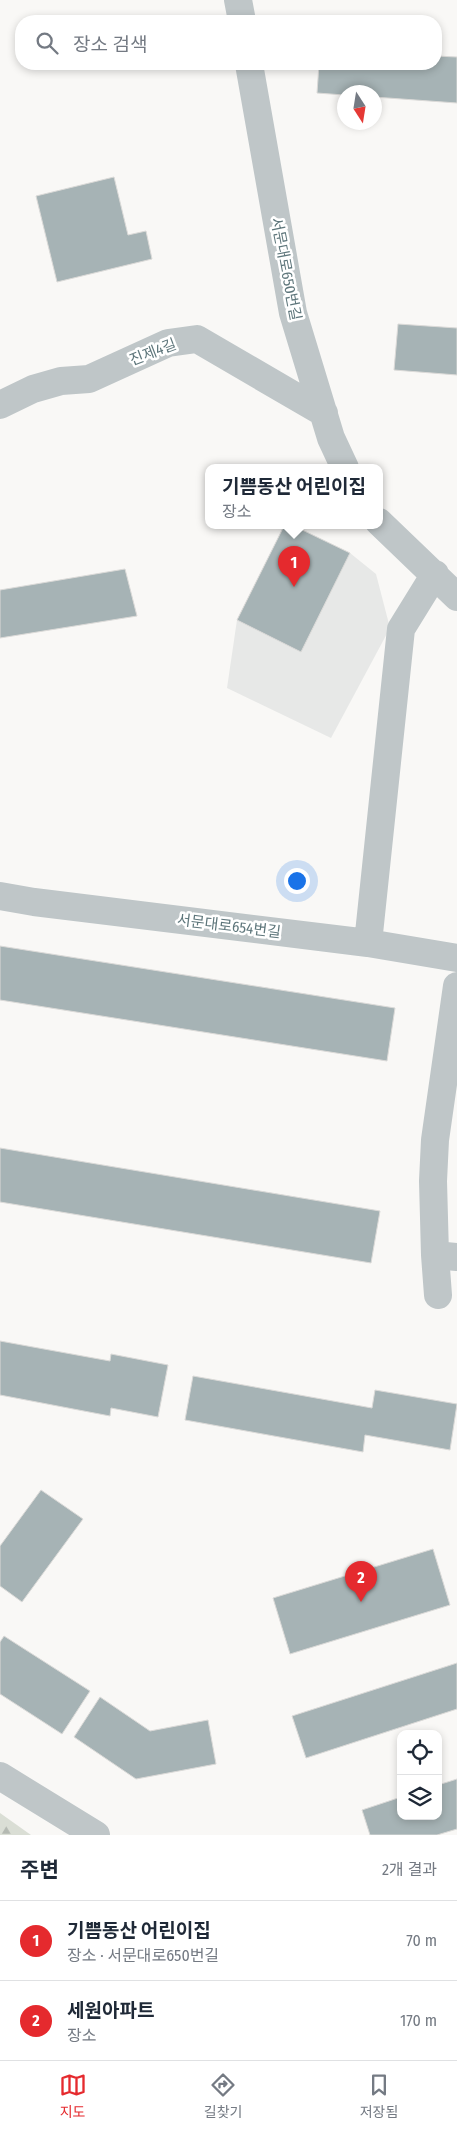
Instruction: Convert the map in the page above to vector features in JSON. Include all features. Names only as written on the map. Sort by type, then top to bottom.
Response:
[{"type":"street","points":[[238,0],[241,15]]},
{"type":"street","name":"서문대로650번길","points":[[250,70],[293,313],[331,438],[343,464]]},
{"type":"street","name":"진제4길","points":[[0,405],[33,389],[61,380],[89,380],[168,344],[197,339],[324,413]]},
{"type":"street","points":[[383,526],[457,597]]},
{"type":"street","points":[[368,943],[400,629],[435,574]]},
{"type":"street","name":"서문대로654번길","points":[[0,896],[368,943],[457,958]]},
{"type":"street","points":[[438,1295],[446,1256],[433,1181],[436,1140],[457,986]]},
{"type":"street","points":[[0,1776],[96,1835]]},
{"type":"shaded area","points":[[282,529],[300,529],[350,553],[376,574],[390,628],[331,738],[227,688],[237,620]]},
{"type":"green space","points":[[0,1813],[31,1835],[0,1835]]},
{"type":"building","points":[[442,56],[457,57],[457,103],[382,98],[382,85],[337,85],[337,94],[317,93],[319,70],[442,70]]},
{"type":"building","points":[[114,177],[128,235],[146,231],[152,259],[57,282],[36,196]]},
{"type":"building","points":[[398,324],[457,328],[457,375],[394,370]]},
{"type":"building","points":[[282,529],[300,529],[350,553],[301,652],[237,620]]},
{"type":"building","points":[[125,569],[137,616],[0,638],[0,590]]},
{"type":"building","points":[[0,946],[395,1008],[387,1061],[0,1000]]},
{"type":"building","points":[[0,1148],[380,1211],[371,1263],[0,1202]]},
{"type":"building","points":[[0,1341],[110,1361],[111,1354],[168,1365],[158,1417],[111,1408],[110,1416],[0,1395]]},
{"type":"building","points":[[193,1376],[372,1408],[375,1390],[457,1404],[450,1450],[365,1435],[363,1452],[185,1420]]},
{"type":"building","points":[[41,1490],[83,1519],[22,1602],[0,1586],[0,1546]]},
{"type":"building","points":[[433,1549],[450,1605],[290,1654],[273,1598]]},
{"type":"building","points":[[4,1636],[90,1691],[62,1734],[0,1694],[0,1642]]},
{"type":"building","points":[[457,1663],[457,1709],[306,1758],[292,1716]]},
{"type":"building","points":[[100,1697],[150,1731],[208,1720],[216,1764],[136,1779],[74,1737]]},
{"type":"building","points":[[457,1779],[457,1829],[437,1835],[370,1835],[362,1810],[397,1798],[397,1820],[442,1820],[442,1784]]},
{"type":"place","name":"기쁨동산 어린이집","points":[[294,587]]},
{"type":"place","name":"세원아파트","points":[[361,1602]]}]
